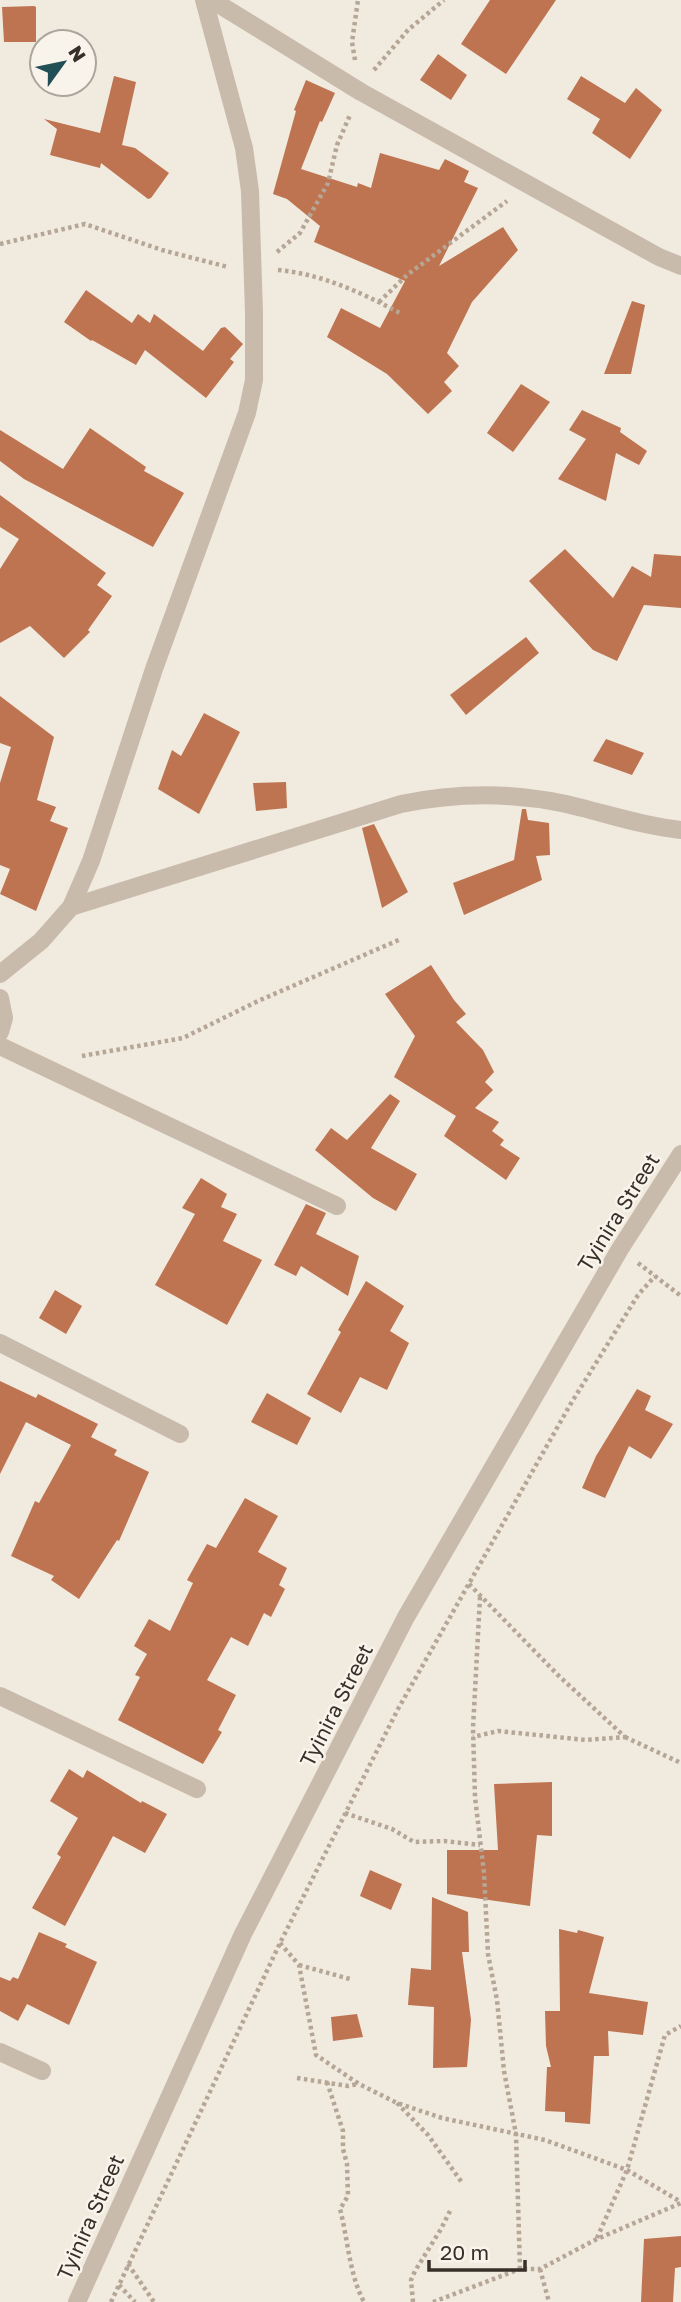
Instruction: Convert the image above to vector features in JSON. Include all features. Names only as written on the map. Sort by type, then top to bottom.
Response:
[{"type":"street","points":[[0,974],[41,941],[71,907],[91,861],[154,669],[247,413],[254,380],[250,191],[244,148],[204,0]]},
{"type":"street","points":[[212,0],[361,92],[659,257],[681,266]]},
{"type":"street","points":[[71,907],[388,808],[438,796],[483,794],[558,802],[636,822],[681,830]]},
{"type":"street","points":[[0,999],[4,1018],[0,1032]]},
{"type":"street","points":[[0,1046],[337,1206]]},
{"type":"street","name":"Tyinira Street","points":[[77,2302],[243,1934],[406,1617],[621,1249],[681,1154]]},
{"type":"street","points":[[0,1343],[180,1434]]},
{"type":"street","points":[[0,1696],[197,1788]]},
{"type":"street","points":[[0,2052],[42,2071]]},
{"type":"path","points":[[358,0],[352,42],[361,92]]},
{"type":"path","points":[[252,273],[300,233],[328,183],[337,145],[375,68],[408,30],[444,0]]},
{"type":"path","points":[[379,302],[407,275],[527,184]]},
{"type":"path","points":[[0,244],[85,223],[162,250],[252,273],[280,270],[314,277],[358,291],[400,313]]},
{"type":"path","points":[[36,1063],[183,1038],[258,1001],[401,939]]},
{"type":"path","points":[[621,1249],[681,1296]]},
{"type":"path","points":[[111,2302],[280,1943],[398,1709],[570,1405],[638,1295],[655,1276]]},
{"type":"path","points":[[469,1584],[559,1676],[625,1737],[681,1763]]},
{"type":"path","points":[[480,1597],[473,1737],[475,1797],[488,1954],[497,2000],[504,2071],[516,2134],[520,2269]]},
{"type":"path","points":[[473,1737],[499,1731],[586,1740],[625,1737]]},
{"type":"path","points":[[345,1813],[393,1829],[414,1842],[444,1841],[480,1845]]},
{"type":"path","points":[[280,1943],[299,1965],[316,2055],[359,2084],[397,2103],[442,2118],[545,2140],[627,2170],[681,2202]]},
{"type":"path","points":[[299,1965],[350,1979]]},
{"type":"path","points":[[597,2239],[627,2170],[665,2035],[681,2026]]},
{"type":"path","points":[[297,2078],[348,2086],[359,2084]]},
{"type":"path","points":[[327,2082],[343,2131],[342,2149],[348,2196],[340,2209],[348,2237],[352,2274],[364,2302]]},
{"type":"path","points":[[397,2103],[428,2135],[463,2184]]},
{"type":"path","points":[[433,2302],[520,2269],[540,2269],[597,2239],[681,2202]]},
{"type":"path","points":[[413,2302],[411,2280],[451,2209]]},
{"type":"path","points":[[128,2264],[154,2302]]},
{"type":"path","points":[[540,2269],[549,2302]]},
{"type":"path","points":[[119,2285],[135,2302]]},
{"type":"building","points":[[490,0],[556,0],[506,74],[461,44]]},
{"type":"building","points":[[2,7],[36,7],[36,28],[28,28],[28,42],[4,42]]},
{"type":"building","points":[[438,54],[467,75],[451,100],[420,80]]},
{"type":"building","points":[[114,76],[136,82],[122,145],[135,148],[169,173],[148,199],[101,163],[100,168],[50,155],[57,129],[44,119],[100,133]]},
{"type":"building","points":[[581,76],[625,103],[636,88],[662,110],[630,159],[592,133],[600,119],[567,99]]},
{"type":"building","points":[[306,80],[335,93],[322,122],[320,121],[301,169],[357,187],[358,183],[371,188],[380,153],[439,170],[445,159],[469,171],[464,182],[478,188],[439,266],[503,227],[518,250],[472,302],[447,353],[459,366],[444,382],[452,391],[428,414],[387,374],[327,337],[341,308],[380,328],[405,281],[314,242],[320,226],[287,199],[273,194],[296,111],[294,110]]},
{"type":"building","points":[[86,290],[132,323],[138,314],[150,323],[154,314],[203,351],[221,328],[225,327],[243,344],[230,359],[234,362],[206,398],[145,350],[136,365],[91,341],[64,322]]},
{"type":"building","points":[[632,301],[645,305],[631,374],[604,374]]},
{"type":"building","points":[[521,384],[550,402],[513,452],[487,433]]},
{"type":"building","points":[[582,410],[621,428],[620,432],[647,451],[639,465],[616,453],[606,501],[558,479],[586,439],[569,430]]},
{"type":"building","points":[[90,428],[146,467],[144,471],[184,493],[153,547],[24,479],[0,461],[0,430],[63,469]]},
{"type":"building","points":[[0,495],[106,573],[97,585],[112,596],[88,630],[90,632],[64,658],[30,626],[0,643],[0,569],[19,539],[0,527]]},
{"type":"building","points":[[565,549],[613,598],[632,566],[651,577],[654,554],[681,556],[681,608],[644,605],[617,661],[593,650],[529,581]]},
{"type":"building","points":[[526,637],[539,653],[466,715],[450,695]]},
{"type":"building","points":[[0,696],[54,737],[37,800],[56,807],[50,821],[68,828],[36,911],[0,894],[10,869],[0,865],[0,783],[11,747],[0,743]]},
{"type":"building","points":[[204,713],[240,732],[199,814],[158,789],[172,750],[181,756]]},
{"type":"building","points":[[606,739],[644,753],[632,775],[593,761]]},
{"type":"building","points":[[286,782],[287,808],[256,811],[253,783]]},
{"type":"building","points":[[522,809],[526,809],[528,820],[549,823],[550,855],[536,856],[542,880],[464,915],[453,883],[514,860]]},
{"type":"building","points":[[374,824],[408,892],[382,908],[362,828]]},
{"type":"building","points":[[431,965],[466,1014],[456,1022],[483,1050],[494,1072],[485,1082],[493,1090],[475,1108],[499,1122],[492,1131],[504,1140],[500,1145],[520,1158],[506,1180],[444,1136],[456,1116],[394,1077],[415,1036],[385,994]]},
{"type":"building","points":[[390,1094],[400,1101],[371,1148],[417,1174],[396,1211],[373,1198],[315,1150],[331,1128],[347,1140]]},
{"type":"building","points":[[201,1178],[227,1194],[221,1207],[237,1214],[223,1241],[262,1260],[227,1325],[155,1285],[195,1214],[182,1208]]},
{"type":"building","points":[[306,1204],[326,1213],[316,1234],[359,1256],[348,1296],[301,1266],[296,1276],[274,1265]]},
{"type":"building","points":[[366,1281],[404,1306],[390,1331],[409,1343],[387,1390],[360,1377],[341,1413],[307,1394],[341,1332],[338,1330]]},
{"type":"building","points":[[55,1290],[82,1306],[66,1334],[39,1318]]},
{"type":"building","points":[[0,1381],[36,1398],[38,1394],[98,1424],[91,1437],[117,1450],[114,1455],[149,1472],[119,1541],[117,1540],[79,1599],[51,1580],[54,1576],[11,1556],[35,1501],[39,1503],[71,1445],[26,1422],[0,1474]]},
{"type":"building","points":[[637,1389],[651,1396],[645,1410],[673,1424],[651,1459],[629,1446],[605,1498],[582,1488],[596,1456]]},
{"type":"building","points":[[267,1393],[311,1418],[297,1445],[251,1422]]},
{"type":"building","points":[[245,1498],[278,1516],[258,1552],[287,1568],[279,1585],[285,1589],[271,1617],[264,1613],[248,1646],[231,1637],[207,1680],[236,1695],[218,1730],[222,1732],[203,1764],[118,1720],[140,1677],[135,1675],[147,1654],[134,1646],[149,1619],[170,1631],[193,1583],[187,1580],[207,1544],[216,1548]]},
{"type":"building","points":[[69,1769],[83,1778],[87,1770],[141,1803],[142,1801],[167,1814],[145,1853],[113,1836],[65,1926],[32,1908],[61,1857],[57,1854],[78,1818],[50,1801]]},
{"type":"building","points":[[552,1782],[552,1836],[537,1835],[530,1906],[447,1894],[447,1850],[498,1850],[494,1784]]},
{"type":"building","points":[[370,1870],[402,1884],[391,1910],[360,1896]]},
{"type":"building","points":[[432,1897],[468,1912],[469,1952],[462,1952],[471,2020],[467,2067],[433,2068],[434,2007],[408,2005],[411,1968],[431,1970]]},
{"type":"building","points":[[559,1929],[577,1933],[578,1930],[604,1937],[589,1993],[648,2002],[643,2035],[608,2031],[609,2056],[594,2056],[590,2124],[565,2122],[565,2112],[545,2111],[547,2067],[551,2067],[546,2046],[545,2011],[560,2011]]},
{"type":"building","points":[[39,1932],[67,1944],[65,1947],[97,1962],[69,2025],[27,2004],[18,2021],[0,2011],[0,1977],[10,1981],[13,1977],[18,1979]]},
{"type":"building","points":[[357,2014],[363,2037],[333,2041],[331,2017]]},
{"type":"building","points":[[681,2236],[681,2267],[675,2268],[673,2302],[641,2302],[644,2239]]}]
